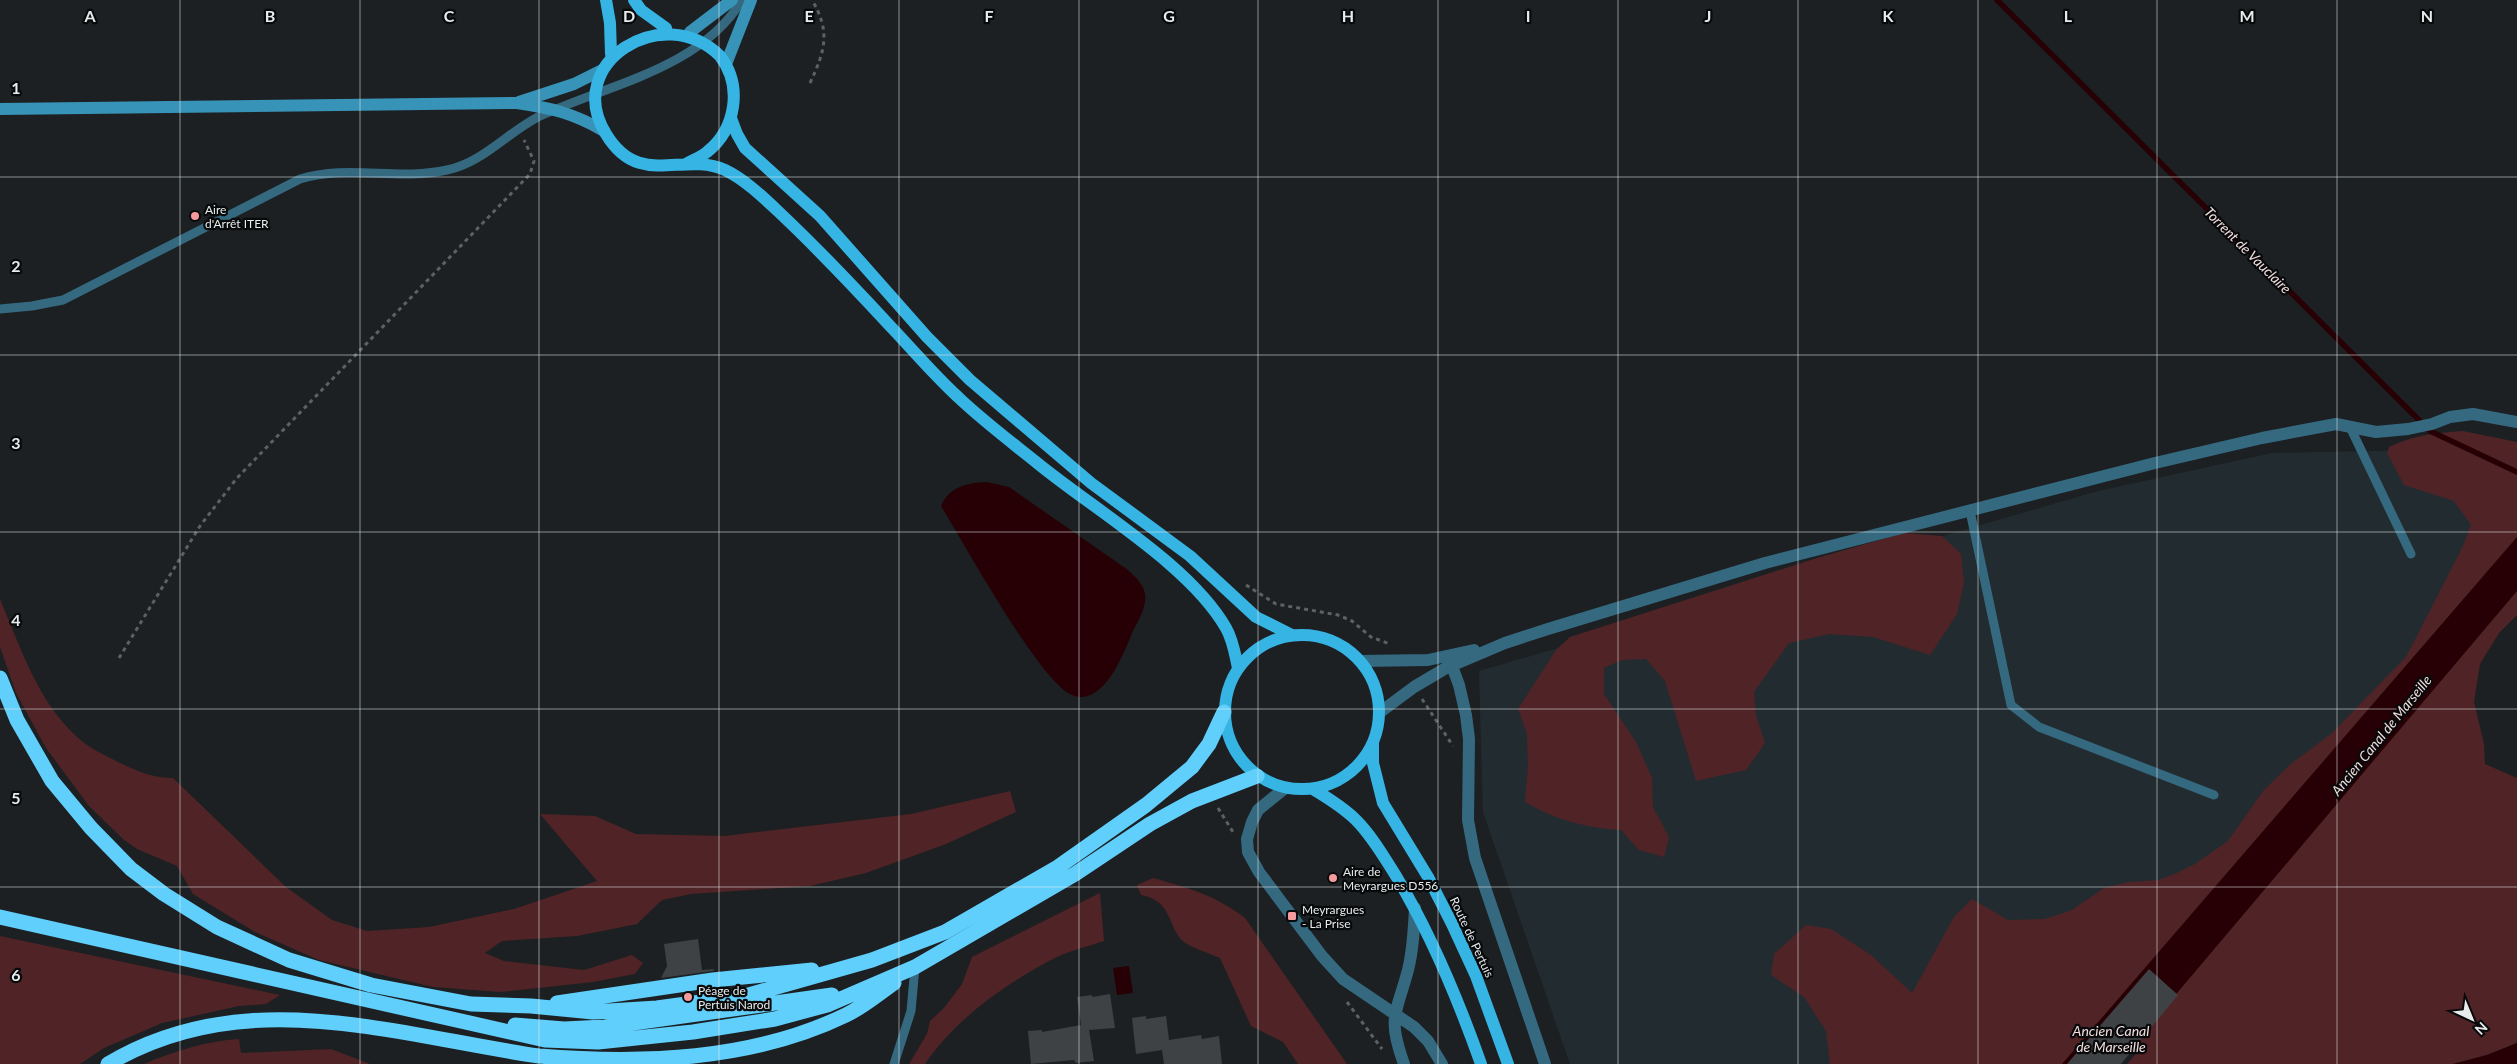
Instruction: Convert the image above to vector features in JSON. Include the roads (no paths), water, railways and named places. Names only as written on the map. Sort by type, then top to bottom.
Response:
[{"type":"highway","points":[[0,678],[17,720],[52,780],[92,828],[131,869],[164,894],[217,927],[289,960],[371,985],[471,1004],[531,1006],[713,980],[843,968],[904,949],[945,932],[1058,868],[1120,825],[1192,767],[1209,744],[1224,712]]},
{"type":"highway","points":[[108,1064],[148,1045],[187,1032],[232,1022],[290,1019],[370,1026],[547,1057],[625,1064],[669,1062],[758,1046],[821,1026],[848,1014],[915,968],[1075,874],[1150,824],[1192,801],[1257,776]]},
{"type":"highway","points":[[0,917],[440,1015],[532,1027],[588,1028],[730,1010],[863,989],[915,968]]},
{"type":"main road","points":[[606,0],[610,22],[610,54]]},
{"type":"main road","points":[[634,0],[641,10],[666,28]]},
{"type":"main road","points":[[690,32],[732,0]]},
{"type":"main road","points":[[726,64],[751,0]]},
{"type":"main road","points":[[686,164],[711,148],[721,138],[731,118],[734,100],[733,82],[726,64],[711,45],[690,32],[666,28],[645,31],[626,40],[610,54],[600,71],[595,102],[604,131],[615,146],[630,158],[648,165],[667,167],[686,164],[708,165],[725,170],[763,197],[821,252],[957,396],[1038,464],[1180,575],[1203,596],[1227,629],[1238,668]]},
{"type":"main road","points":[[516,103],[574,84],[600,71]]},
{"type":"main road","points":[[0,108],[516,103],[558,110],[577,116],[604,131]]},
{"type":"main road","points":[[731,118],[736,134],[745,148],[820,216],[927,337],[970,380],[1091,483],[1190,556],[1256,617],[1292,635]]},
{"type":"main road","points":[[1292,635],[1317,636],[1341,645],[1360,661],[1374,685],[1380,713],[1373,743],[1363,760],[1349,774],[1332,784],[1313,789],[1286,788],[1257,776],[1239,759],[1228,736],[1224,712],[1230,682],[1238,668],[1262,646],[1276,639],[1292,635]]},
{"type":"main road","name":"Route de Pertuis","points":[[1373,743],[1373,764],[1382,803],[1428,877],[1452,924],[1476,976],[1508,1064]]},
{"type":"main road","points":[[1313,789],[1328,797],[1356,820],[1370,836],[1415,908],[1453,990],[1481,1064]]},
{"type":"street","points":[[1360,661],[1428,660],[1506,643],[1765,563],[2262,438],[2336,424],[2376,432],[2408,429],[2432,424],[2450,417],[2473,414],[2517,422]]},
{"type":"street","points":[[1380,713],[1414,686],[1452,666],[1506,643]]},
{"type":"street","points":[[1452,666],[1466,714],[1468,820],[1475,858],[1545,1064]]},
{"type":"street","points":[[1286,788],[1258,810],[1252,822],[1247,839],[1248,852],[1259,872],[1322,956],[1343,979],[1371,999],[1394,1012],[1428,1041],[1442,1064]]},
{"type":"street","points":[[1404,1064],[1395,1038],[1394,1012],[1412,949],[1415,908]]},
{"type":"lane","points":[[0,309],[32,306],[63,300],[300,178],[339,171],[432,172],[449,170],[482,155],[518,129],[558,110],[646,74],[704,41],[728,20],[742,0]]},
{"type":"lane","points":[[2350,427],[2411,554]]},
{"type":"lane","points":[[1970,511],[2011,705],[2039,727],[2214,794]]},
{"type":"lane","points":[[894,1064],[911,1011],[915,968]]},
{"type":"water","points":[[987,482],[1009,487],[1128,570],[1142,587],[1145,594],[1143,609],[1124,653],[1111,676],[1093,694],[1083,697],[1072,695],[1058,684],[1041,665],[1003,609],[941,506],[954,490],[973,483]]},
{"type":"water","name":"Ancien Canal de Marseille","points":[[2517,537],[2517,591],[2117,1064],[2062,1064]]},
{"type":"water","points":[[1129,966],[1133,993],[1117,995],[1113,968]]},
{"type":"water","points":[[2517,1043],[2517,1064],[2453,1064],[2487,1055]]},
{"type":"waterway","name":"Torrent de Vauclaire","points":[[1997,0],[2430,431],[2517,472]]},
{"type":"place","name":"Aire d'Arrêt ITER","points":[[195,216]]},
{"type":"place","name":"Aire de Meyrargues D556","points":[[1333,878]]},
{"type":"place","name":"Meyrargues - La Prise","points":[[1292,916]]},
{"type":"place","name":"Péage de Pertuis Narod","points":[[688,997]]}]
